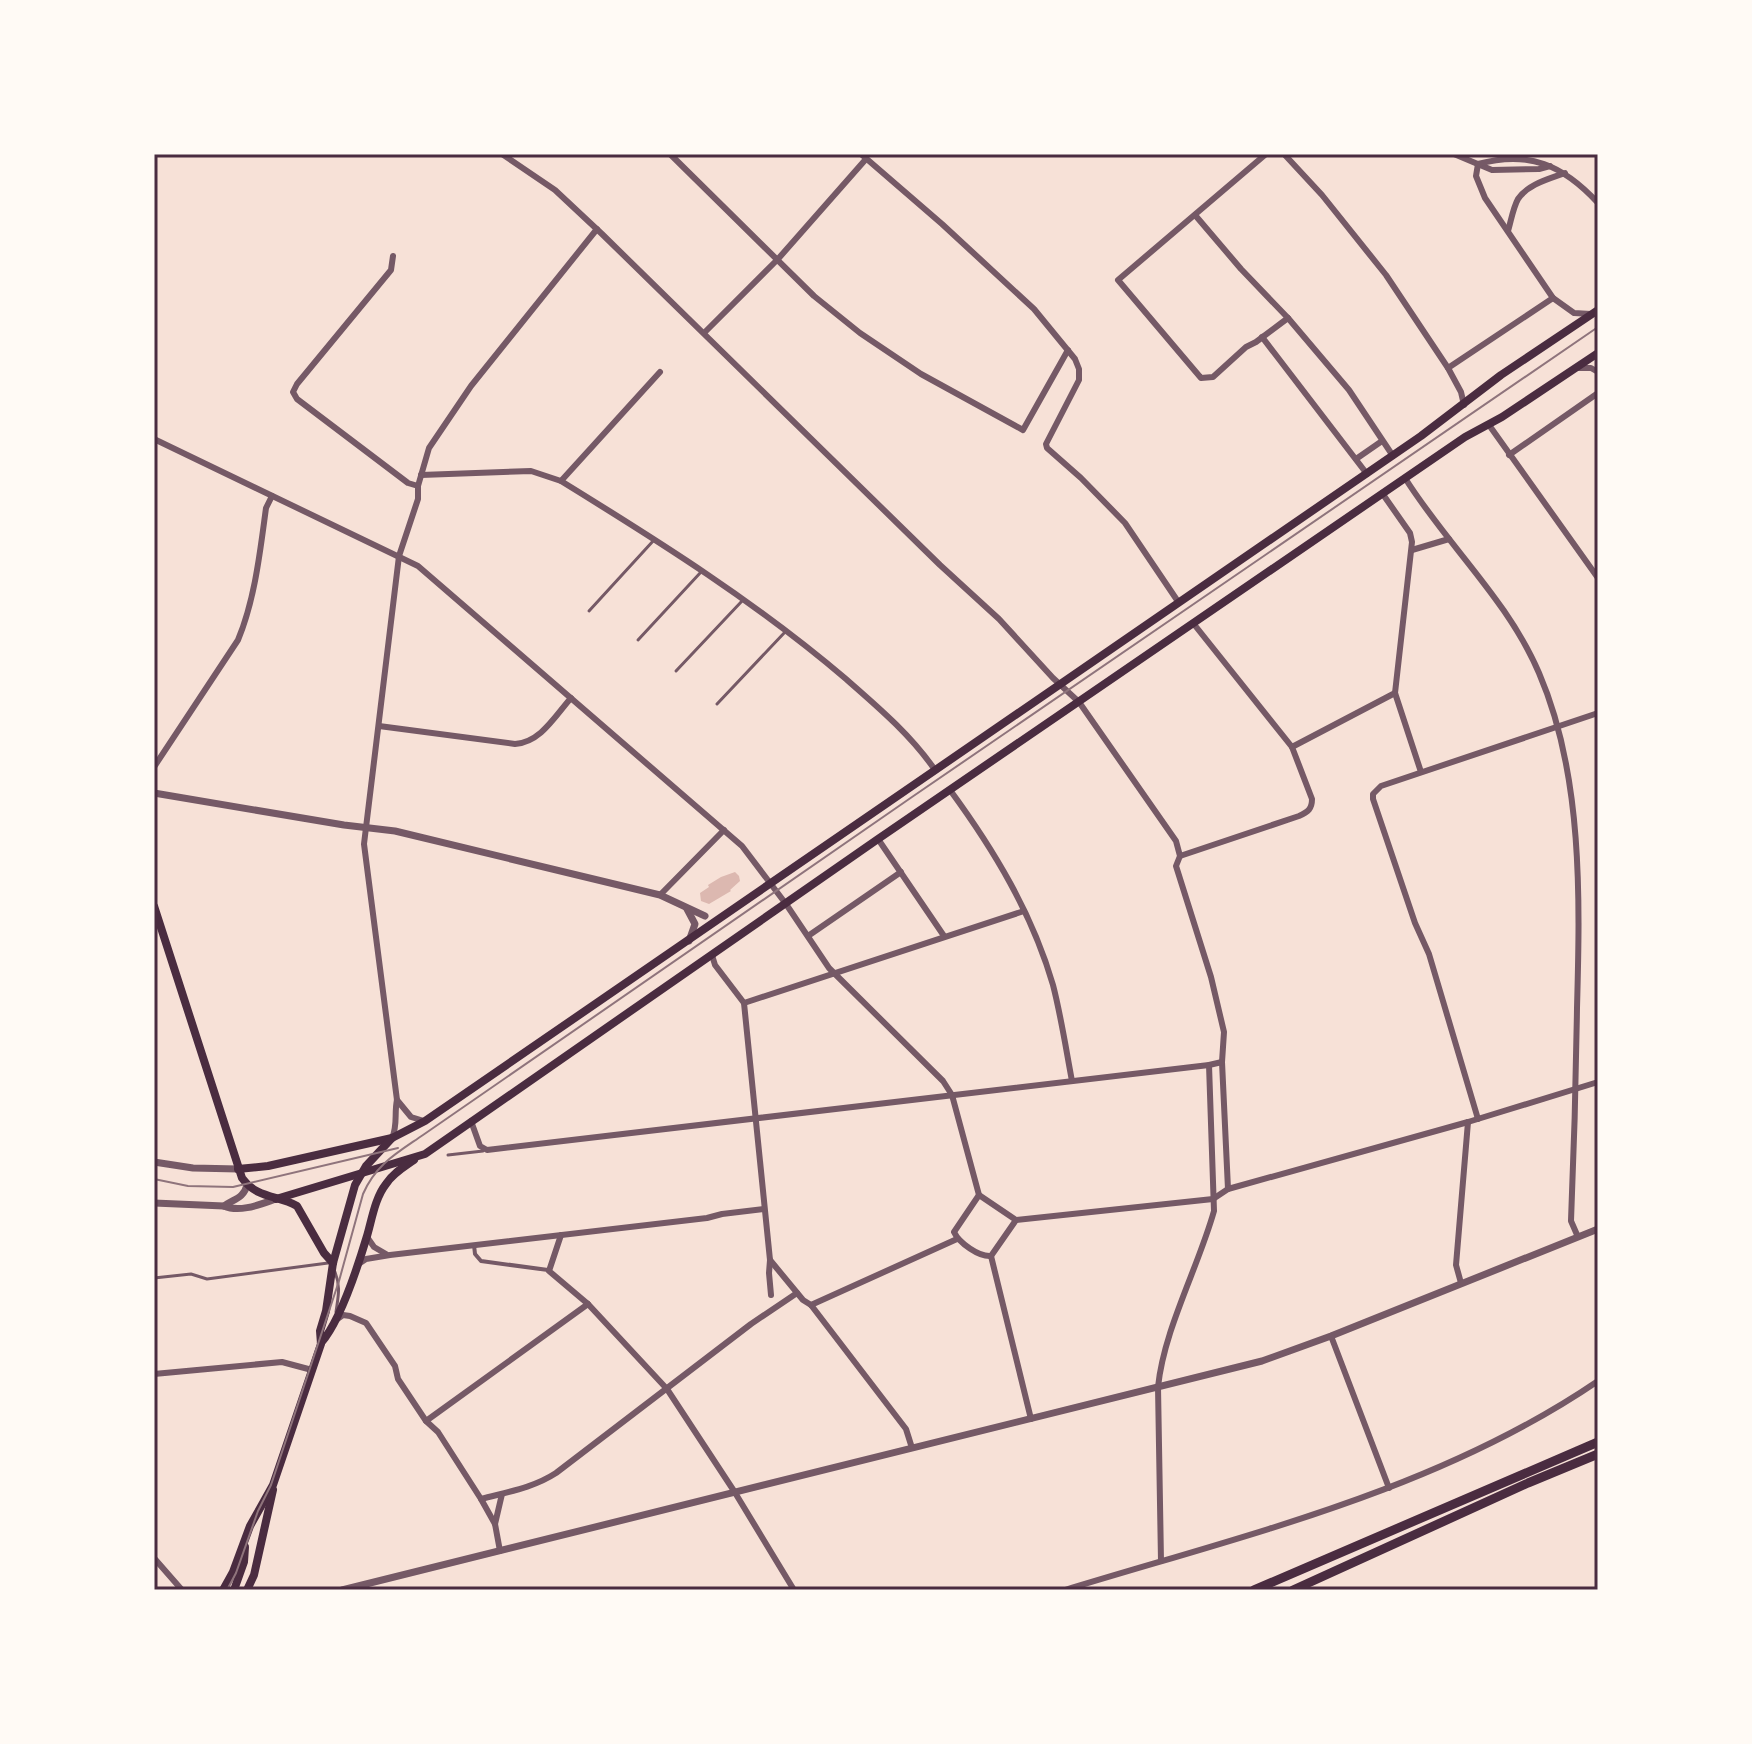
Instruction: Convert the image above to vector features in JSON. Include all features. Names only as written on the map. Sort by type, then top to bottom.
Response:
[{"type":"highway","points":[[1254,1590],[1598,1442]]},
{"type":"highway","points":[[1293,1590],[1598,1454]]},
{"type":"main road","points":[[238,1169],[268,1166],[392,1138],[425,1121],[721,918],[774,887],[935,770],[1393,456],[1501,375],[1596,312]]},
{"type":"main road","points":[[223,1590],[250,1526],[273,1485],[321,1344],[336,1319],[358,1264],[379,1197],[399,1170],[1382,493],[1598,353]]},
{"type":"main road","points":[[155,912],[238,1169],[247,1185],[257,1192],[297,1206],[333,1263]]},
{"type":"main road","points":[[705,916],[721,918]]},
{"type":"main road","points":[[321,1344],[320,1331],[333,1263],[355,1185],[360,1173],[392,1138]]},
{"type":"main road","points":[[276,1199],[425,1154]]},
{"type":"main road","points":[[247,1590],[254,1575],[273,1485]]},
{"type":"main road","points":[[234,1590],[244,1562],[244,1543]]},
{"type":"street","points":[[502,154],[555,190],[597,229],[999,619],[1059,685],[1079,702],[1179,848],[1176,866],[1211,977],[1224,1032],[1222,1062],[1228,1189]]},
{"type":"street","points":[[670,154],[814,296],[885,351],[1023,430],[1068,350]]},
{"type":"street","points":[[1266,154],[1118,280],[1201,378],[1213,377],[1246,347],[1288,318]]},
{"type":"street","points":[[1284,154],[1365,246],[1448,368],[1461,392],[1464,405]]},
{"type":"street","points":[[1454,154],[1492,170],[1550,166],[1565,173],[1598,203]]},
{"type":"street","points":[[705,332],[778,259],[863,156],[1034,309],[1068,350],[1079,369],[1079,380],[1046,440],[1047,448],[1125,523],[1179,603]]},
{"type":"street","points":[[1478,164],[1478,183],[1490,206],[1553,298],[1574,313],[1596,312]]},
{"type":"street","points":[[1508,231],[1517,201],[1525,192],[1565,173]]},
{"type":"street","points":[[1195,215],[1349,390],[1393,456]]},
{"type":"street","points":[[392,1138],[397,1124],[397,1100],[364,850],[399,556],[418,499],[418,486],[429,448],[471,386],[597,229]]},
{"type":"street","points":[[393,256],[391,270],[293,392],[297,399],[364,450],[408,483],[418,486]]},
{"type":"street","points":[[1448,368],[1553,298]]},
{"type":"street","points":[[1262,337],[1367,474]]},
{"type":"street","points":[[1576,368],[1591,368],[1598,372]]},
{"type":"street","points":[[561,481],[660,372]]},
{"type":"street","points":[[1509,455],[1598,393]]},
{"type":"street","points":[[1489,425],[1598,578]]},
{"type":"street","points":[[154,439],[418,566],[742,846],[829,968],[943,1081],[952,1095],[979,1195],[1016,1220],[1213,1199],[1228,1189],[1598,1082]]},
{"type":"street","points":[[1356,459],[1382,441]]},
{"type":"street","points":[[421,475],[531,471],[561,481],[703,570],[813,651],[889,717],[935,770]]},
{"type":"street","points":[[1405,478],[1521,636],[1539,672],[1558,726],[1571,804],[1577,877],[1579,932],[1571,1221],[1578,1237]]},
{"type":"street","points":[[1382,493],[1410,533],[1412,550],[1395,693],[1421,772]]},
{"type":"street","points":[[154,767],[238,640],[249,604],[266,508],[272,496]]},
{"type":"street","points":[[1412,550],[1449,539]]},
{"type":"street","points":[[1180,856],[1299,816],[1312,806],[1292,747],[1193,623]]},
{"type":"street","points":[[1292,747],[1395,693]]},
{"type":"street","points":[[379,726],[523,743],[539,735],[571,698]]},
{"type":"street","points":[[1478,1119],[1429,954],[1415,923],[1373,794],[1381,786],[1598,713]]},
{"type":"street","points":[[950,790],[1008,876],[1042,951],[1072,1081]]},
{"type":"street","points":[[154,793],[395,831],[660,895],[705,916]]},
{"type":"street","points":[[660,895],[724,830]]},
{"type":"street","points":[[878,839],[944,936]]},
{"type":"street","points":[[808,936],[901,872]]},
{"type":"street","points":[[686,907],[695,924],[689,941]]},
{"type":"street","points":[[744,1003],[1024,911]]},
{"type":"street","points":[[712,955],[715,965],[744,1003],[757,1117],[771,1295]]},
{"type":"street","points":[[471,1121],[480,1146],[487,1150],[1222,1062]]},
{"type":"street","points":[[1161,1561],[1158,1387],[1166,1346],[1214,1211],[1209,1065]]},
{"type":"street","points":[[397,1100],[411,1117],[425,1121]]},
{"type":"street","points":[[1461,1283],[1456,1265],[1468,1122]]},
{"type":"street","points":[[154,1162],[193,1168],[238,1169]]},
{"type":"street","points":[[224,1206],[241,1196],[247,1185]]},
{"type":"street","points":[[979,1195],[954,1232],[957,1239],[984,1256],[991,1256]]},
{"type":"street","points":[[154,1203],[224,1206],[231,1209],[276,1199]]},
{"type":"street","points":[[358,1264],[366,1259],[390,1255],[764,1209]]},
{"type":"street","points":[[1016,1220],[991,1256],[1031,1419]]},
{"type":"street","points":[[342,1590],[1262,1361],[1598,1229]]},
{"type":"street","points":[[549,1271],[561,1235]]},
{"type":"street","points":[[367,1237],[380,1251],[390,1255]]},
{"type":"street","points":[[811,1305],[957,1239]]},
{"type":"street","points":[[474,1245],[475,1254],[481,1261],[549,1271],[588,1304],[667,1389],[794,1590]]},
{"type":"street","points":[[770,1260],[811,1305],[906,1429],[912,1448]]},
{"type":"street","points":[[481,1499],[543,1482],[751,1324],[797,1293]]},
{"type":"street","points":[[426,1421],[588,1304]]},
{"type":"street","points":[[336,1319],[343,1315],[366,1323],[395,1366],[398,1379],[426,1421],[438,1432],[481,1499],[495,1524],[500,1551]]},
{"type":"street","points":[[1331,1336],[1389,1488]]},
{"type":"street","points":[[154,1374],[282,1362],[312,1370]]},
{"type":"street","points":[[1065,1590],[1389,1488],[1495,1442],[1544,1416],[1598,1381]]},
{"type":"street","points":[[495,1524],[502,1494]]},
{"type":"street","points":[[154,1558],[182,1590]]},
{"type":"lane","points":[[589,611],[654,539]]},
{"type":"lane","points":[[638,640],[703,570]]},
{"type":"lane","points":[[676,671],[743,599]]},
{"type":"lane","points":[[717,704],[786,631]]},
{"type":"lane","points":[[448,1155],[487,1150]]},
{"type":"lane","points":[[154,1278],[191,1274],[207,1279],[333,1263],[340,1293],[336,1319]]},
{"type":"shaded area","points":[[735,872],[740,881],[731,891],[709,904],[701,901],[700,893],[708,885]]},
{"type":"tram line","points":[[227,1590],[271,1485],[339,1281],[363,1194],[388,1160],[1598,327]]},
{"type":"tram line","points":[[154,1179],[188,1186],[233,1187],[398,1148]]}]
